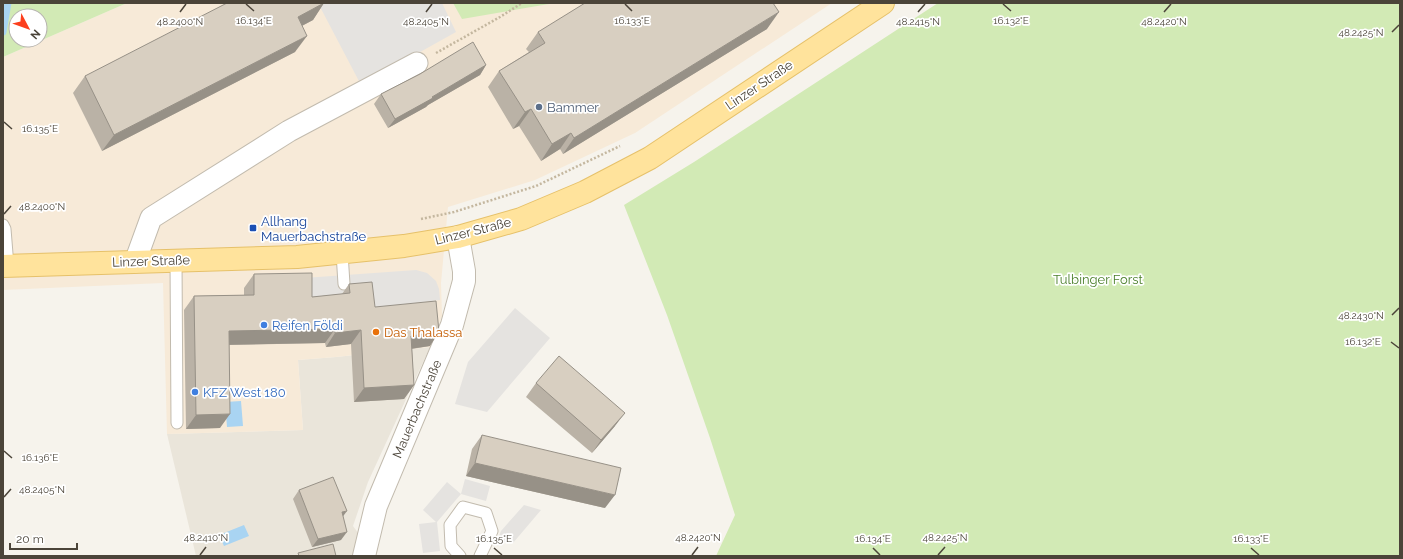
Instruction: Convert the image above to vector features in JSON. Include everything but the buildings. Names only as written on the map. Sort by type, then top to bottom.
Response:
[{"type":"main road","name":"Linzer Straße","points":[[5,266],[297,257],[342,253],[404,246],[458,237],[521,219],[585,192],[650,158],[883,3]]},
{"type":"street","points":[[135,262],[151,218],[289,131],[415,59]]},
{"type":"street","name":"Mauerbachstraße","points":[[364,556],[376,506],[452,325],[464,281],[464,271],[458,237]]},
{"type":"lane","points":[[3,225],[5,229],[5,266]]},
{"type":"lane","points":[[342,253],[344,284]]},
{"type":"lane","points":[[176,260],[177,424]]},
{"type":"lane","points":[[460,556],[451,546],[450,525],[463,507],[486,513],[492,531],[480,556]]},
{"type":"path","points":[[415,59],[500,17],[522,3]]},
{"type":"path","points":[[417,219],[454,212],[536,186],[625,144]]},
{"type":"shaded area","points":[[127,3],[453,3],[462,18],[555,3],[832,3],[635,133],[535,180],[448,207],[441,283],[442,316],[430,347],[298,360],[303,430],[167,434],[163,283],[3,290],[3,57],[24,48],[48,48],[48,37]]},
{"type":"shaded area","points":[[318,3],[442,3],[456,32],[361,85]]},
{"type":"shaded area","points":[[416,270],[427,273],[436,281],[439,289],[440,300],[366,309],[305,320],[304,278]]},
{"type":"shaded area","points":[[515,308],[550,338],[487,412],[455,404],[468,362]]},
{"type":"shaded area","points":[[430,347],[368,482],[353,526],[375,556],[196,556],[167,434],[303,430],[298,360]]},
{"type":"shaded area","points":[[465,479],[490,486],[486,501],[461,494]]},
{"type":"shaded area","points":[[447,482],[461,494],[437,522],[440,551],[423,553],[419,524],[436,522],[423,510]]},
{"type":"shaded area","points":[[524,505],[541,510],[513,543],[497,541],[501,531]]},
{"type":"green space","points":[[3,3],[127,3],[48,37],[48,8],[8,8],[8,48],[24,48],[3,57]]},
{"type":"green space","points":[[453,3],[555,3],[462,19]]},
{"type":"green space","name":"Tulbinger Forst","points":[[938,3],[1400,3],[1400,556],[716,556],[735,515],[667,315],[624,205],[694,162]]},
{"type":"water","points":[[241,401],[243,426],[227,427],[225,402]]},
{"type":"water","points":[[244,525],[249,536],[224,546],[219,535]]},
{"type":"waterway","points":[[3,32],[8,3]]},
{"type":"place","name":"Bammer","points":[[539,107]]},
{"type":"place","name":"Allhang Mauerbachstraße","points":[[253,228]]},
{"type":"place","name":"Reifen Földi","points":[[264,325]]},
{"type":"place","name":"Das Thalassa","points":[[376,332]]},
{"type":"place","name":"KFZ West 180","points":[[195,392]]}]
